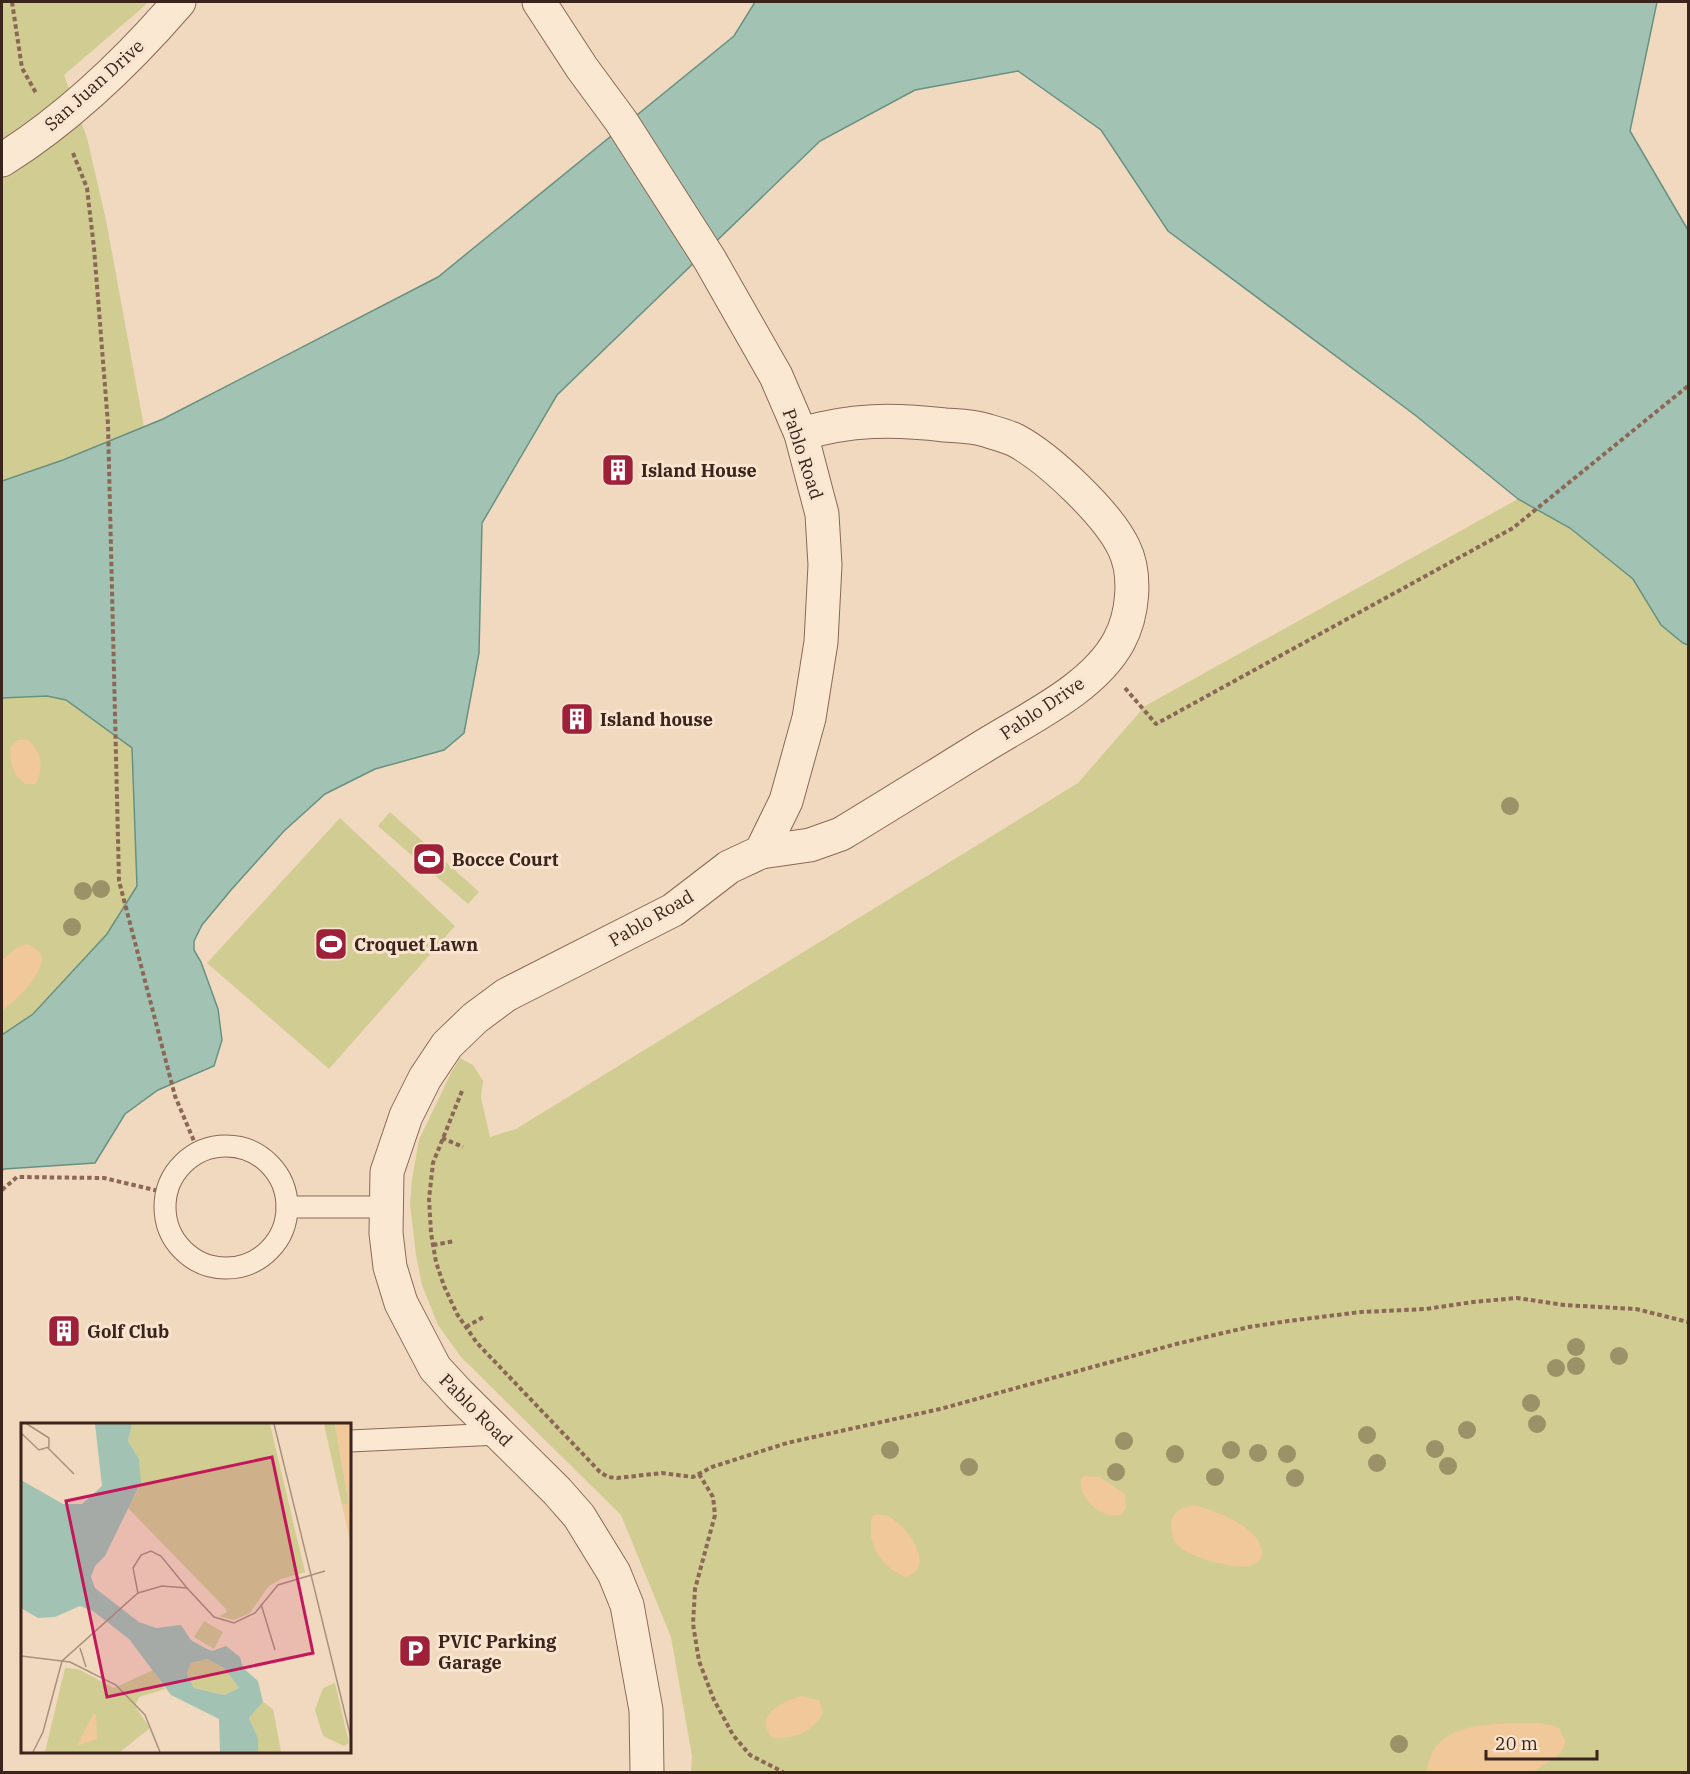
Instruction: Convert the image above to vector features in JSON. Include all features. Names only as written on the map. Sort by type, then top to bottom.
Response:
[{"type":"street","name":"San Juan Drive","points":[[2,160],[86,97],[151,34],[179,2]]},
{"type":"street","name":"Pablo Road","points":[[538,2],[621,121],[710,260],[776,376],[801,434],[822,514],[825,565],[821,642],[809,718],[786,801],[761,852],[729,867],[673,909],[506,996],[475,1018],[447,1045],[425,1078],[406,1116],[387,1172],[386,1233],[390,1267],[401,1303],[435,1368],[579,1516],[614,1573],[627,1605],[646,1710],[647,1773]]},
{"type":"street","name":"Pablo Drive","points":[[761,852],[810,846],[841,834],[1069,694],[1104,663],[1120,640],[1129,613],[1131,577],[1125,550],[1111,526],[1039,455],[1014,440],[982,429],[912,421],[866,420],[819,428],[801,434]]},
{"type":"lane","points":[[226,1146],[247,1150],[257,1154],[279,1178],[287,1207],[282,1232],[269,1250],[251,1263],[219,1268],[199,1262],[175,1240],[167,1220],[167,1193],[179,1169],[186,1161],[199,1153],[226,1146]]},
{"type":"lane","points":[[287,1207],[386,1207]]},
{"type":"lane","points":[[351,1441],[499,1434]]},
{"type":"path","points":[[12,2],[22,68],[52,123],[73,153],[87,188],[108,424],[119,881],[175,1096],[199,1153]]},
{"type":"path","points":[[1104,663],[1156,724],[1513,528],[1689,386]]},
{"type":"path","points":[[465,1083],[433,1163],[429,1199],[433,1245],[444,1286],[457,1314],[477,1343],[600,1472],[608,1477],[662,1473],[693,1477],[712,1467],[787,1443],[940,1409],[1176,1344],[1249,1327],[1288,1321],[1361,1312],[1426,1309],[1517,1298],[1564,1305],[1635,1309],[1689,1322]]},
{"type":"path","points":[[442,1138],[463,1147]]},
{"type":"path","points":[[2,1190],[17,1177],[104,1178],[167,1193]]},
{"type":"path","points":[[433,1245],[455,1241]]},
{"type":"path","points":[[466,1327],[485,1316]]},
{"type":"path","points":[[699,1474],[713,1497],[715,1515],[695,1589],[693,1624],[699,1661],[714,1700],[733,1735],[750,1755],[783,1773]]},
{"type":"shaded area","points":[[2,2],[148,2],[64,75],[87,138],[106,220],[144,427],[63,460],[2,481]]},
{"type":"shaded area","points":[[755,2],[1657,2],[1630,131],[1688,230],[1688,645],[1661,625],[1633,579],[1570,528],[1518,499],[1415,415],[1168,231],[1101,130],[1018,71],[915,90],[820,141],[557,395],[482,523],[479,653],[464,733],[444,750],[375,769],[325,794],[284,831],[202,925],[194,941],[194,950],[201,962],[218,1009],[222,1040],[214,1066],[158,1090],[125,1114],[95,1163],[4,1169],[2,1171],[2,1035],[33,1014],[107,934],[137,886],[132,748],[66,700],[47,696],[2,698],[2,481],[63,460],[163,419],[438,277],[734,36]]},
{"type":"shaded area","points":[[1518,499],[1570,528],[1633,579],[1661,625],[1688,645],[1688,1772],[691,1772],[692,1756],[671,1637],[621,1515],[461,1357],[438,1325],[422,1285],[410,1204],[412,1179],[419,1140],[460,1058],[473,1065],[483,1081],[481,1098],[490,1137],[516,1129],[1078,783],[1145,706]]},
{"type":"shaded area","points":[[47,696],[66,700],[132,748],[137,886],[107,934],[33,1014],[2,1035],[2,698]]},
{"type":"shaded area","name":"Bocce Court","points":[[390,812],[479,892],[468,904],[378,826]]},
{"type":"shaded area","name":"Croquet Lawn","points":[[340,818],[455,926],[329,1069],[207,963]]},
{"type":"sand","points":[[18,740],[28,740],[39,755],[41,767],[35,784],[25,784],[12,767],[11,746]]},
{"type":"sand","points":[[26,944],[38,951],[42,961],[28,986],[2,1010],[2,960],[16,948]]},
{"type":"sand","points":[[1100,1477],[1125,1494],[1126,1508],[1121,1515],[1106,1514],[1092,1506],[1081,1486],[1081,1478]]},
{"type":"sand","points":[[1194,1505],[1227,1517],[1250,1531],[1262,1549],[1261,1559],[1251,1566],[1233,1566],[1202,1558],[1178,1546],[1172,1533],[1173,1517],[1179,1510]]},
{"type":"sand","points":[[877,1514],[888,1516],[912,1538],[919,1557],[919,1565],[915,1572],[906,1577],[882,1561],[873,1545],[872,1516]]},
{"type":"sand","points":[[801,1696],[819,1700],[823,1712],[819,1719],[808,1730],[795,1736],[772,1738],[767,1730],[768,1716],[779,1705]]},
{"type":"sand","points":[[1537,1723],[1559,1728],[1565,1740],[1565,1746],[1560,1754],[1533,1772],[1427,1772],[1432,1754],[1441,1742],[1453,1733],[1486,1725]]},
{"type":"place","name":"Island House","points":[[618,470]]},
{"type":"place","name":"Island house","points":[[577,719]]},
{"type":"place","name":"Bocce Court","points":[[429,859]]},
{"type":"place","name":"Croquet Lawn","points":[[331,944]]},
{"type":"place","name":"Golf Club","points":[[64,1331]]},
{"type":"place","name":"PVIC Parking Garage","points":[[415,1651]]}]
